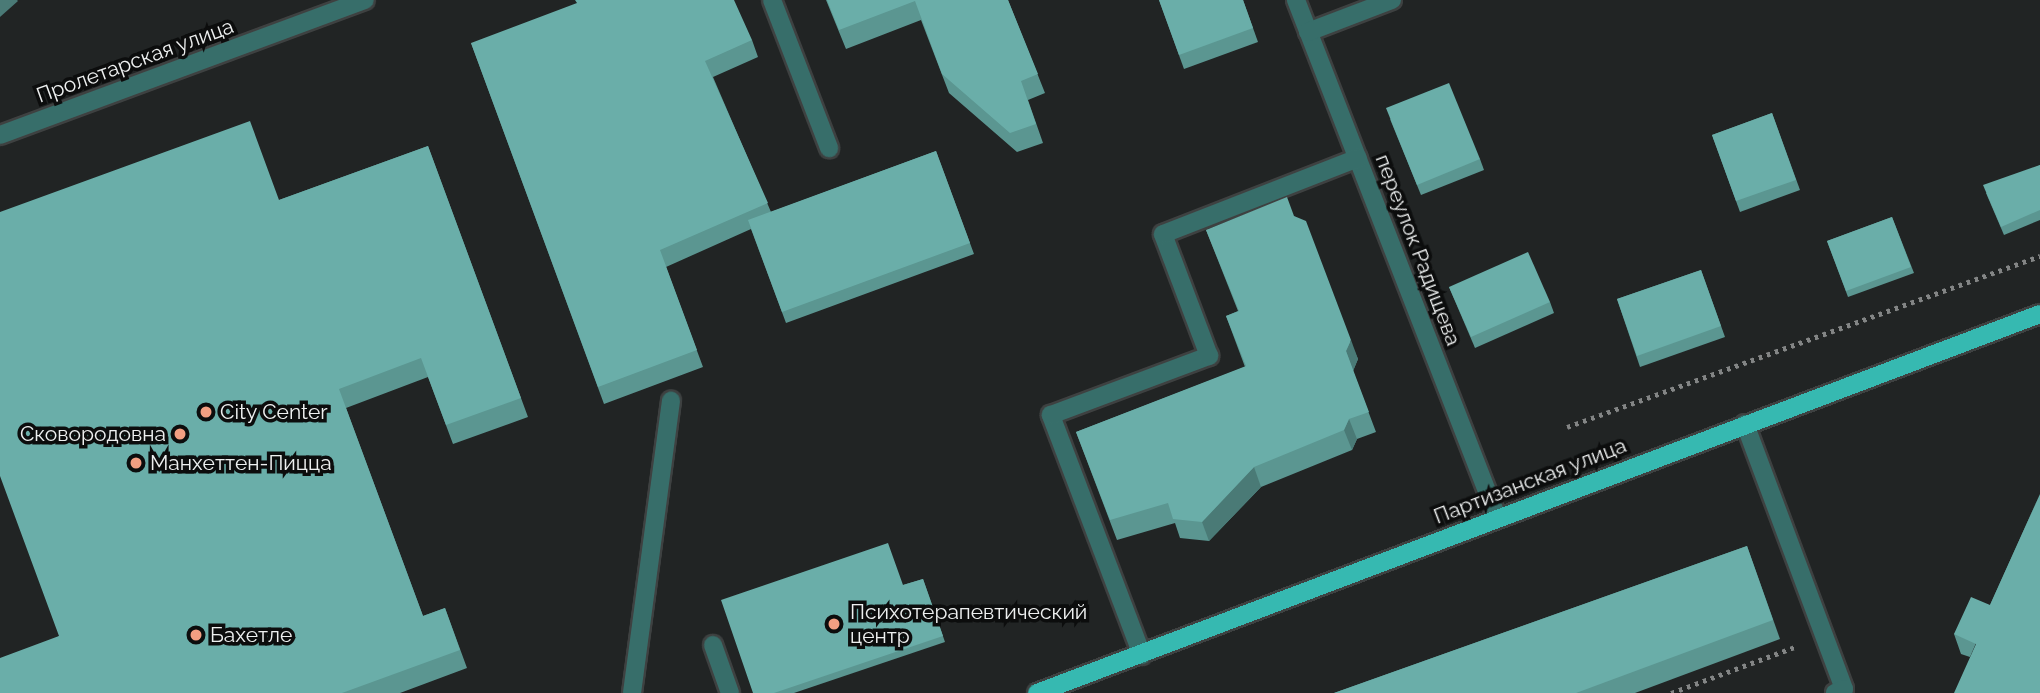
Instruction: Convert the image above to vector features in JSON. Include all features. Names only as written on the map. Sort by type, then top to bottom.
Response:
[{"type":"main road","name":"Партизанская улица","points":[[1037,693],[2040,314]]},
{"type":"street","name":"Пролетарская улица","points":[[0,135],[365,0]]},
{"type":"street","points":[[772,0],[829,148]]},
{"type":"street","name":"переулок Радищева","points":[[1296,0],[1497,517]]},
{"type":"street","points":[[1308,32],[1392,0]]},
{"type":"street","points":[[1142,655],[1051,415],[1209,356],[1163,234],[1359,158]]},
{"type":"street","points":[[630,692],[671,401]]},
{"type":"street","points":[[1745,424],[1841,692]]},
{"type":"street","points":[[713,645],[730,693]]},
{"type":"path","points":[[1567,427],[2040,256]]},
{"type":"path","points":[[1671,693],[1797,647],[1792,634]]},
{"type":"building","points":[[575,0],[734,0],[752,40],[705,61],[768,203],[660,250],[697,350],[598,387],[471,43],[577,3]]},
{"type":"building","points":[[827,0],[1008,0],[1038,74],[1021,81],[1036,124],[1010,133],[942,74],[915,1],[839,30]]},
{"type":"building","points":[[1159,0],[1243,0],[1253,28],[1179,55]]},
{"type":"building","points":[[1449,83],[1480,159],[1417,185],[1386,108]]},
{"type":"building","points":[[1772,113],[1796,180],[1736,201],[1712,135]]},
{"type":"building","name":"City Center","points":[[250,121],[279,200],[428,146],[521,398],[446,425],[421,358],[339,389],[423,616],[445,608],[460,650],[342,693],[0,693],[0,658],[59,636],[0,476],[0,212]]},
{"type":"building","points":[[936,151],[970,243],[782,312],[748,220]]},
{"type":"building","points":[[2040,165],[2040,210],[2001,227],[1983,185]]},
{"type":"building","points":[[1287,197],[1294,216],[1306,221],[1351,340],[1346,351],[1369,412],[1349,419],[1344,430],[1254,467],[1202,522],[1173,519],[1168,503],[1110,520],[1076,432],[1246,366],[1226,316],[1239,311],[1206,230]]},
{"type":"building","points":[[1892,217],[1911,267],[1846,291],[1827,241]]},
{"type":"building","points":[[1528,252],[1550,302],[1471,337],[1449,287]]},
{"type":"building","points":[[1701,270],[1721,326],[1637,356],[1617,299]]},
{"type":"building","points":[[2040,494],[2040,693],[1954,693],[1976,644],[1954,634],[1971,597],[1990,605]]},
{"type":"building","name":"Психотерапевтический центр","points":[[888,543],[903,585],[923,579],[943,636],[774,693],[753,693],[721,600]]},
{"type":"building","points":[[1747,546],[1773,620],[1576,693],[1334,693]]},
{"type":"place","name":"City Center","points":[[206,412]]},
{"type":"place","name":"Сковородовна","points":[[180,434]]},
{"type":"place","name":"Манхеттен-Пицца","points":[[136,463]]},
{"type":"place","name":"Психотерапевтический центр","points":[[834,624]]},
{"type":"place","name":"Бахетле","points":[[196,635]]}]
